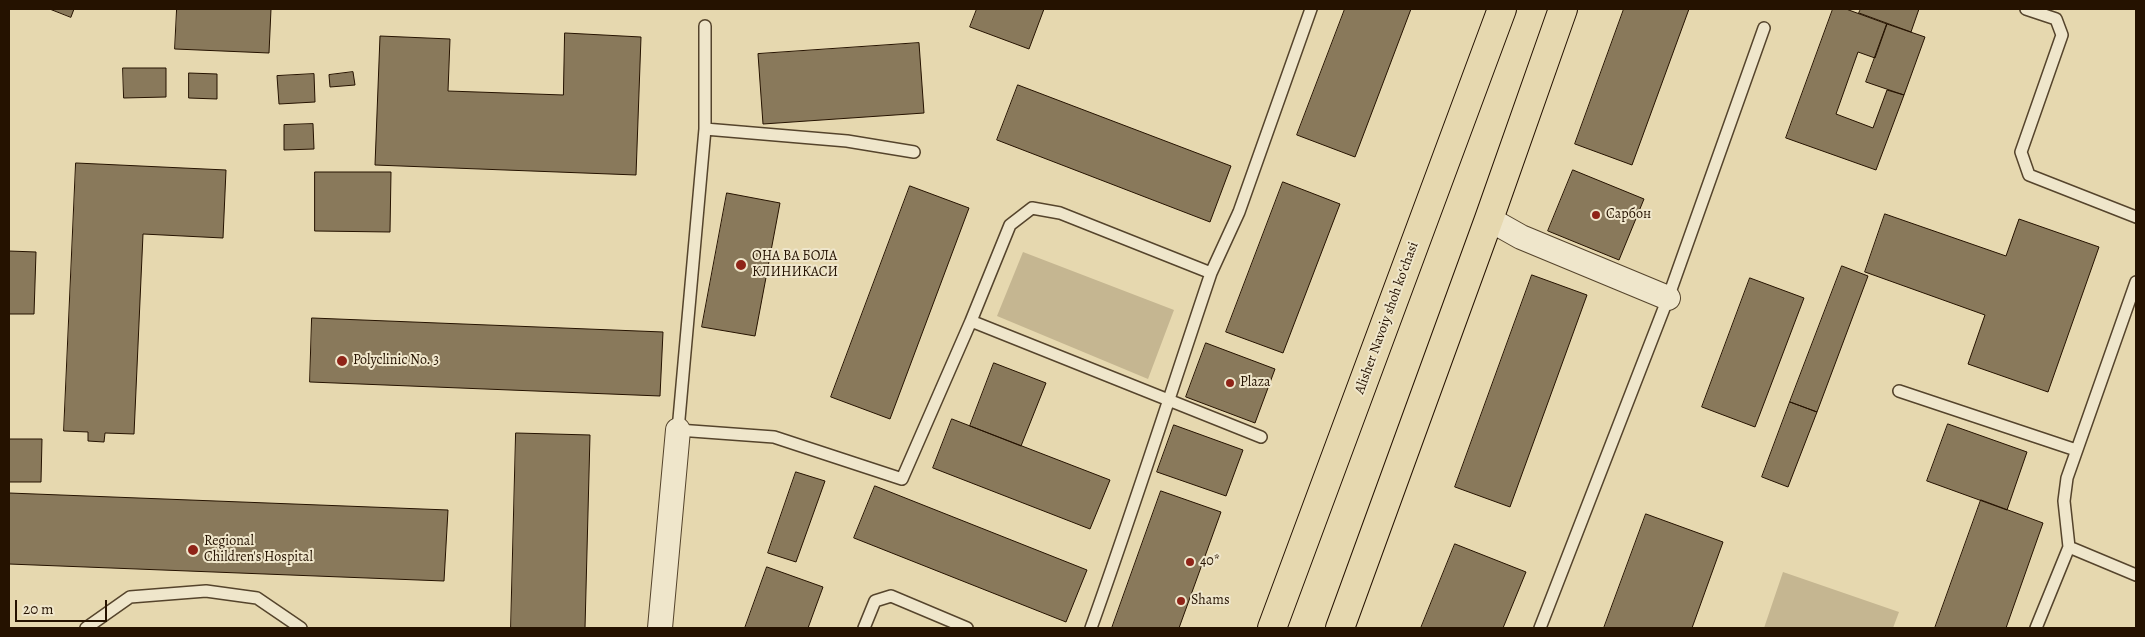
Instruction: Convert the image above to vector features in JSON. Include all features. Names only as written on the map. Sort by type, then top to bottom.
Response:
[{"type":"main road","name":"Alisher Navoiy shoh koʻchasi","points":[[1272,628],[1502,9]]},
{"type":"main road","points":[[1340,628],[1489,219],[1562,9]]},
{"type":"street","points":[[1489,219],[1520,237],[1668,298]]},
{"type":"street","points":[[660,628],[678,430]]},
{"type":"lane","points":[[1091,628],[1211,273],[1239,212],[1311,9]]},
{"type":"lane","points":[[2026,9],[2056,19],[2062,35],[2021,152],[2029,176],[2136,217]]},
{"type":"lane","points":[[706,26],[706,129],[678,430],[774,437],[902,479],[1010,225],[1032,208],[1060,213],[1211,273]]},
{"type":"lane","points":[[1540,628],[1668,298],[1764,28]]},
{"type":"lane","points":[[706,129],[847,141],[914,152]]},
{"type":"lane","points":[[2036,628],[2068,547],[2064,502],[2067,478],[2136,282]]},
{"type":"lane","points":[[971,320],[1261,437]]},
{"type":"lane","points":[[1899,391],[2076,450]]},
{"type":"lane","points":[[2068,547],[2136,575]]},
{"type":"lane","points":[[86,628],[130,597],[206,591],[257,598],[301,628]]},
{"type":"lane","points":[[864,628],[875,601],[890,596],[967,628]]},
{"type":"shaded area","points":[[1023,252],[1174,310],[1148,379],[997,316]]},
{"type":"shaded area","points":[[1783,572],[1899,612],[1893,628],[1764,628]]},
{"type":"building","points":[[50,9],[74,9],[71,17]]},
{"type":"building","points":[[177,9],[271,9],[269,53],[175,49]]},
{"type":"building","points":[[977,9],[1044,9],[1029,49],[970,27]]},
{"type":"building","points":[[1345,9],[1411,9],[1355,157],[1297,135]]},
{"type":"building","points":[[1624,9],[1689,9],[1632,165],[1575,144]]},
{"type":"building","points":[[1833,9],[1846,9],[1887,24],[1875,58],[1858,52],[1836,114],[1873,128],[1887,90],[1904,95],[1876,170],[1786,138]]},
{"type":"building","points":[[1861,9],[1919,9],[1911,32],[1859,13]]},
{"type":"building","points":[[1887,24],[1925,37],[1904,95],[1866,82]]},
{"type":"building","points":[[565,33],[641,37],[636,175],[375,165],[380,36],[450,39],[448,91],[563,95]]},
{"type":"building","points":[[919,43],[924,113],[763,124],[758,54]]},
{"type":"building","points":[[123,68],[166,68],[166,97],[124,98]]},
{"type":"building","points":[[353,72],[355,85],[330,87],[329,75]]},
{"type":"building","points":[[189,73],[217,74],[217,99],[189,98]]},
{"type":"building","points":[[314,74],[315,102],[279,104],[277,76]]},
{"type":"building","points":[[1018,85],[1231,166],[1210,222],[997,140]]},
{"type":"building","points":[[313,124],[314,149],[284,150],[284,125]]},
{"type":"building","points":[[76,163],[226,170],[223,238],[143,234],[134,434],[105,433],[104,442],[88,441],[88,432],[64,431]]},
{"type":"building","name":"Сарбон","points":[[1573,170],[1644,199],[1619,260],[1548,231]]},
{"type":"building","points":[[315,172],[391,172],[390,232],[315,231]]},
{"type":"building","points":[[1283,182],[1340,204],[1283,353],[1226,332]]},
{"type":"building","points":[[910,186],[969,208],[890,419],[831,397]]},
{"type":"building","name":"ОНА ВА БОЛА КЛИНИКАСИ","points":[[727,193],[780,203],[755,336],[702,327]]},
{"type":"building","points":[[1885,214],[2006,256],[2019,219],[2099,247],[2048,392],[1968,364],[1985,315],[1865,272]]},
{"type":"building","points":[[9,251],[36,252],[34,314],[9,314]]},
{"type":"building","points":[[1842,266],[1868,276],[1817,412],[1790,402]]},
{"type":"building","points":[[1532,275],[1587,295],[1510,507],[1455,487]]},
{"type":"building","points":[[1750,278],[1804,298],[1755,427],[1702,407]]},
{"type":"building","points":[[312,318],[663,332],[660,396],[310,382]]},
{"type":"building","name":"Plaza","points":[[1206,343],[1275,369],[1255,423],[1186,397]]},
{"type":"building","points":[[994,363],[1046,383],[1021,446],[970,426]]},
{"type":"building","points":[[1790,402],[1817,412],[1788,487],[1762,477]]},
{"type":"building","points":[[952,419],[1110,480],[1090,529],[933,468]]},
{"type":"building","points":[[1948,424],[2027,452],[2007,510],[1927,481]]},
{"type":"building","points":[[1174,425],[1243,450],[1226,496],[1157,472]]},
{"type":"building","points":[[516,433],[590,435],[585,628],[511,628]]},
{"type":"building","points":[[9,439],[42,439],[41,482],[9,482]]},
{"type":"building","points":[[796,472],[825,481],[796,562],[768,553]]},
{"type":"building","points":[[875,486],[1087,570],[1066,622],[854,538]]},
{"type":"building","points":[[1161,491],[1221,512],[1179,628],[1112,628]]},
{"type":"building","points":[[9,493],[448,510],[444,581],[9,564]]},
{"type":"building","points":[[1981,500],[2043,523],[2006,628],[1935,628]]},
{"type":"building","points":[[1646,514],[1723,542],[1692,628],[1604,628]]},
{"type":"building","points":[[1455,544],[1526,572],[1503,628],[1421,628]]},
{"type":"building","points":[[767,567],[823,587],[808,628],[745,628]]},
{"type":"place","name":"Сарбон","points":[[1596,215]]},
{"type":"place","name":"ОНА ВА БОЛА КЛИНИКАСИ","points":[[741,265]]},
{"type":"place","name":"Polyclinic No. 3","points":[[342,361]]},
{"type":"place","name":"Plaza","points":[[1230,383]]},
{"type":"place","name":"Regional Children's Hospital","points":[[193,550]]},
{"type":"place","name":"40*","points":[[1190,562]]},
{"type":"place","name":"Shams","points":[[1181,601]]}]
